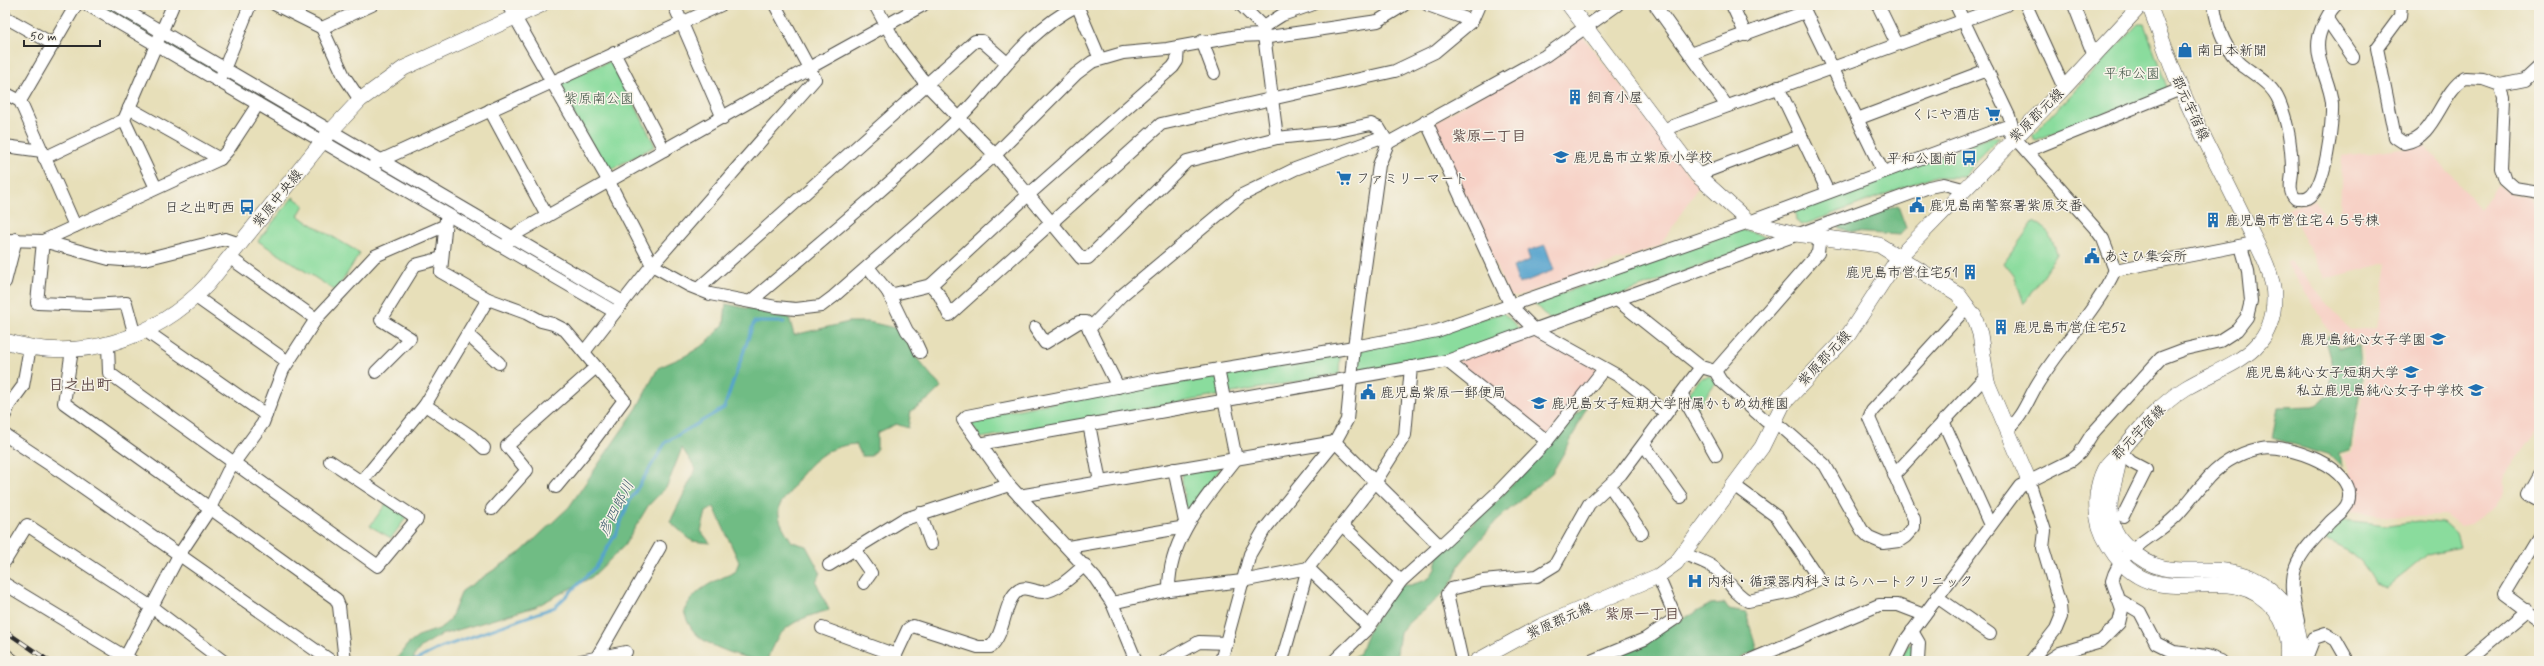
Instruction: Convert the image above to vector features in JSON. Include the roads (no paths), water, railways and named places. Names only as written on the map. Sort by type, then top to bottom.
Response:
[{"type":"street","points":[[20,101],[76,5]]},
{"type":"street","points":[[88,5],[258,104],[327,137],[380,159],[623,302]]},
{"type":"street","points":[[116,5],[224,69],[327,137],[368,168],[614,312]]},
{"type":"street","points":[[5,146],[43,154],[124,120],[173,5]]},
{"type":"street","points":[[220,82],[250,5]]},
{"type":"street","points":[[276,5],[322,28],[344,76],[360,100]]},
{"type":"street","points":[[322,28],[372,5]]},
{"type":"street","name":"紫原中央線","points":[[5,342],[30,347],[72,350],[108,345],[141,333],[175,314],[196,297],[327,137],[360,100],[404,68],[511,11],[541,5]]},
{"type":"street","points":[[674,5],[723,118]]},
{"type":"street","points":[[368,168],[380,159],[721,5]]},
{"type":"street","points":[[584,352],[652,265],[815,79],[775,5]]},
{"type":"street","points":[[875,5],[885,26],[926,84],[995,155],[1027,196],[1081,258],[1088,258],[1187,162],[1277,138],[1334,132],[1371,124],[1379,128],[1388,143]]},
{"type":"street","points":[[503,248],[513,237],[608,180],[723,118],[923,5]]},
{"type":"street","points":[[751,301],[959,118],[1027,40],[1055,18],[1077,5],[1100,59]]},
{"type":"street","points":[[1241,5],[1269,37],[1378,21],[1404,5]]},
{"type":"street","points":[[511,11],[608,180],[652,265],[690,286],[699,288],[710,294],[796,309],[821,306],[868,267],[995,155],[1076,74],[1100,59],[1123,53],[1178,47],[1263,31],[1282,15],[1311,5]]},
{"type":"street","points":[[1428,5],[1472,21]]},
{"type":"street","points":[[931,285],[940,296],[949,315],[1162,124],[1395,71],[1435,52],[1472,21],[1479,5]]},
{"type":"street","points":[[1569,5],[1697,175],[1749,222],[1796,234],[1879,245],[1958,294],[1968,306],[1980,334],[1986,376],[2029,481],[2045,532],[2043,548],[2060,606],[2061,617],[2056,629],[2031,661]]},
{"type":"street","points":[[1221,661],[1250,554],[1264,530],[1335,442],[1347,420],[1354,347],[1379,165],[1388,143],[1545,56],[1617,5]]},
{"type":"street","points":[[1655,5],[1727,106]]},
{"type":"street","points":[[1732,5],[1746,35]]},
{"type":"street","points":[[1878,5],[1897,44]]},
{"type":"street","points":[[1956,5],[2009,116],[2015,136]]},
{"type":"street","points":[[1662,130],[2006,5]]},
{"type":"street","points":[[2026,5],[2064,88]]},
{"type":"street","points":[[2074,5],[2094,56]]},
{"type":"street","name":"紫原郡元線","points":[[1478,661],[1541,626],[1658,576],[1676,563],[1762,448],[1783,404],[1848,334],[1899,257],[2015,136],[2064,88],[2141,5]]},
{"type":"street","name":"郡元宇宿線","points":[[2149,5],[2181,89],[2256,242],[2273,284],[2274,298],[2268,327],[2263,338],[2240,361],[2186,388],[2158,409],[2120,451],[2104,471],[2099,484],[2097,506],[2098,518],[2104,538],[2120,562],[2129,570],[2160,585],[2200,586],[2214,576],[2251,589],[2269,602],[2285,628],[2289,649],[2288,661]]},
{"type":"street","points":[[2214,5],[2222,36],[2231,52],[2241,64],[2266,83],[2279,100],[2289,137],[2292,171],[2290,190],[2296,199],[2309,198],[2314,192],[2329,154],[2332,102],[2320,57],[2319,37],[2336,5]]},
{"type":"street","points":[[2401,5],[2400,17],[2378,48],[2395,137],[2404,143],[2411,142],[2424,132],[2453,87],[2465,78],[2483,79],[2500,85],[2524,80],[2539,67]]},
{"type":"street","points":[[1690,54],[1746,35],[1804,8],[1882,172]]},
{"type":"street","points":[[5,17],[53,44]]},
{"type":"street","points":[[2328,19],[2353,57]]},
{"type":"street","points":[[1263,31],[1277,138]]},
{"type":"street","points":[[699,288],[975,41],[982,41],[1007,63]]},
{"type":"street","points":[[1202,42],[1214,73]]},
{"type":"street","points":[[888,292],[894,294],[931,285],[1027,196],[1173,67],[1177,61],[1178,47]]},
{"type":"street","points":[[614,53],[664,150]]},
{"type":"street","points":[[1857,119],[1987,70]]},
{"type":"street","points":[[2500,85],[2504,97],[2501,168],[2505,180],[2514,188],[2539,192]]},
{"type":"street","points":[[1778,87],[1800,136],[1828,192]]},
{"type":"street","points":[[2028,151],[2181,89]]},
{"type":"street","points":[[5,93],[20,101],[75,226]]},
{"type":"street","points":[[43,241],[220,159],[228,150],[258,104]]},
{"type":"street","points":[[129,108],[220,159]]},
{"type":"street","points":[[490,110],[547,216]]},
{"type":"street","points":[[124,120],[156,188]]},
{"type":"street","points":[[1426,121],[1511,306],[1534,329],[1622,378],[1666,413]]},
{"type":"street","points":[[1136,661],[1112,603],[1085,565],[1009,485],[963,420],[980,412],[1218,369],[1354,347],[1437,331],[1749,222],[2005,127],[2015,136],[2094,227],[2103,239],[2115,270]]},
{"type":"street","points":[[1697,175],[1800,136]]},
{"type":"street","points":[[1089,329],[1121,296],[1242,195],[1295,169],[1379,138],[1388,143]]},
{"type":"street","points":[[979,444],[1352,376],[1447,361],[1929,187],[1944,184],[1963,190]]},
{"type":"street","points":[[451,202],[444,226],[441,272],[488,300],[526,313],[541,321],[553,324],[565,330],[624,400],[585,452],[556,487]]},
{"type":"street","points":[[5,584],[129,659],[179,554],[209,510],[228,471],[235,463],[266,415],[283,370],[316,319],[375,256],[444,226]]},
{"type":"street","points":[[1715,371],[1818,253],[1819,244],[1816,237]]},
{"type":"street","points":[[5,282],[10,240],[43,241],[108,259],[122,260],[145,259],[225,239],[240,244]]},
{"type":"street","points":[[43,241],[37,303],[91,305],[126,303],[141,333],[266,415]]},
{"type":"street","points":[[2008,428],[2015,424],[2038,383],[2085,318],[2115,270],[2256,242]]},
{"type":"street","points":[[1894,661],[1912,631],[2020,486],[2072,460],[2080,453],[2092,434],[2161,358],[2185,349],[2220,341],[2237,330],[2247,317],[2251,301],[2248,271],[2241,246]]},
{"type":"street","points":[[230,257],[316,319]]},
{"type":"street","points":[[376,372],[410,338],[381,320],[415,265],[442,258]]},
{"type":"street","points":[[868,267],[888,292],[907,331],[914,339],[920,352]]},
{"type":"street","points":[[196,297],[288,362]]},
{"type":"street","points":[[362,481],[425,406],[488,300]]},
{"type":"street","points":[[1617,300],[1701,367],[1715,371],[1721,381],[1766,420],[1783,428],[1825,465],[1862,530],[1877,542],[1888,543],[1899,541],[1905,537],[1914,527],[1914,519],[1869,418],[1872,411],[1968,306]]},
{"type":"street","points":[[1035,328],[1045,343],[1079,322],[1086,322],[1118,387]]},
{"type":"street","points":[[468,335],[500,363]]},
{"type":"street","points":[[108,345],[109,373],[378,566],[417,519],[330,461]]},
{"type":"street","points":[[6,408],[23,386],[30,347]]},
{"type":"street","points":[[72,350],[64,403],[209,510],[336,599],[339,606],[344,661]]},
{"type":"street","points":[[1447,361],[1547,441]]},
{"type":"street","points":[[1282,661],[1308,568],[1376,481],[1405,435],[1411,367]]},
{"type":"street","points":[[1462,661],[1447,594],[1452,589],[1483,581],[1524,579],[1547,571],[1555,565],[1588,504],[1610,486],[1644,445],[1701,367]]},
{"type":"street","points":[[492,509],[527,470],[507,446],[596,368]]},
{"type":"street","points":[[1169,590],[1170,569],[1186,526],[1236,458],[1218,369]]},
{"type":"street","points":[[1334,661],[1369,628],[1401,581],[1499,491],[1547,441],[1604,369]]},
{"type":"street","points":[[1894,476],[1986,376]]},
{"type":"street","points":[[1682,395],[1716,455]]},
{"type":"street","points":[[425,406],[471,436],[484,448]]},
{"type":"street","points":[[1943,422],[1990,525]]},
{"type":"street","points":[[1089,424],[1100,482]]},
{"type":"street","points":[[5,435],[179,554],[331,661]]},
{"type":"street","points":[[1335,442],[1440,546]]},
{"type":"street","points":[[1019,496],[1335,442]]},
{"type":"street","points":[[1644,445],[1681,497]]},
{"type":"street","points":[[2048,661],[2060,653],[2101,640],[2122,617],[2122,610],[2112,581],[2120,562],[2131,551],[2176,516],[2210,475],[2237,456],[2264,447],[2275,447],[2288,449],[2327,464],[2344,480],[2348,488],[2349,502],[2346,508],[2316,537],[2294,570],[2291,591],[2303,646],[2300,661]]},
{"type":"street","points":[[2120,451],[2131,462],[2146,470],[2123,516]]},
{"type":"street","points":[[2120,451],[2119,465],[2111,490],[2110,513],[2116,534],[2131,551],[2144,561],[2167,571],[2214,576],[2249,576],[2275,593],[2290,610],[2296,624],[2301,649],[2300,661]]},
{"type":"street","points":[[1174,469],[1186,526]]},
{"type":"street","points":[[2539,474],[2528,494],[2539,500]]},
{"type":"street","points":[[828,565],[902,520],[1009,485]]},
{"type":"street","points":[[1610,486],[1642,533]]},
{"type":"street","points":[[1684,554],[1705,562],[1718,571],[1735,594],[1748,601],[1792,592],[1819,579],[1777,517],[1735,486]]},
{"type":"street","points":[[920,513],[931,544]]},
{"type":"street","points":[[5,561],[9,547],[28,525],[153,608],[223,661]]},
{"type":"street","points":[[1342,525],[1401,581]]},
{"type":"street","points":[[1068,547],[1186,526]]},
{"type":"street","points":[[2539,536],[2504,594],[2528,610],[2539,620]]},
{"type":"street","points":[[597,657],[660,547]]},
{"type":"street","points":[[854,549],[871,573],[864,583]]},
{"type":"street","points":[[822,628],[894,658],[908,628],[913,626],[978,648],[990,647],[998,638],[1011,599],[1018,590],[1024,588],[1042,592],[1054,589],[1085,565]]},
{"type":"street","points":[[1112,603],[1169,590],[1242,581],[1308,568]]},
{"type":"street","points":[[1308,568],[1369,628]]},
{"type":"street","points":[[1591,661],[1645,639],[1676,618],[1658,576]]},
{"type":"street","points":[[1937,597],[1990,634]]},
{"type":"street","points":[[2118,599],[2140,612],[2156,643],[2174,652],[2208,656],[2221,661]]},
{"type":"street","points":[[1748,661],[1879,605],[1898,604],[1924,615]]},
{"type":"street","points":[[2467,661],[2528,610]]},
{"type":"street","points":[[1912,631],[1919,643],[1918,661]]},
{"type":"street","points":[[2305,661],[2314,638],[2326,634],[2336,640],[2348,661]]},
{"type":"street","points":[[1172,659],[1199,642],[1226,642]]},
{"type":"street","points":[[580,661],[626,652]]},
{"type":"water","points":[[1545,245],[1554,270],[1519,284],[1513,267],[1530,260],[1527,251]]},
{"type":"waterway","name":"彦四郎川","points":[[414,661],[440,648],[555,607],[596,567],[617,532],[629,502],[666,442],[724,408],[754,322],[784,322]]},
{"type":"tram line","points":[[5,646],[24,661]]},
{"type":"railway","points":[[5,631],[49,661]]},
{"type":"place","name":"南日本新聞","points":[[2185,50]]},
{"type":"place","name":"飼育小屋","points":[[1575,97]]},
{"type":"place","name":"くにや酒店","points":[[1993,114]]},
{"type":"place","name":"鹿児島市立紫原小学校","points":[[1561,157]]},
{"type":"place","name":"平和公園前","points":[[1969,158]]},
{"type":"place","name":"ファミリーマート","points":[[1344,178]]},
{"type":"place","name":"鹿児島南警察署紫原交番","points":[[1917,205]]},
{"type":"place","name":"日之出町西","points":[[247,207]]},
{"type":"place","name":"鹿児島市営住宅４５号棟","points":[[2213,220]]},
{"type":"place","name":"あさひ集会所","points":[[2092,256]]},
{"type":"place","name":"鹿児島市営住宅51","points":[[1970,272]]},
{"type":"place","name":"鹿児島市営住宅52","points":[[2001,327]]},
{"type":"place","name":"鹿児島純心女子学園","points":[[2438,339]]},
{"type":"place","name":"鹿児島純心女子短期大学","points":[[2411,372]]},
{"type":"place","name":"私立鹿児島純心女子中学校","points":[[2476,390]]},
{"type":"place","name":"鹿児島紫原一郵便局","points":[[1368,392]]},
{"type":"place","name":"鹿児島女子短期大学附属かもめ幼稚園","points":[[1539,403]]},
{"type":"place","name":"内科・循環器内科きはらハートクリニック","points":[[1695,581]]},
{"type":"district","name":"紫原二丁目","points":[[1489,136]]},
{"type":"district","name":"日之出町","points":[[80,384]]},
{"type":"district","name":"紫原一丁目","points":[[1642,614]]},
{"type":"park label","name":"平和公園","points":[[2132,73]]},
{"type":"park label","name":"紫原南公園","points":[[599,98]]}]
